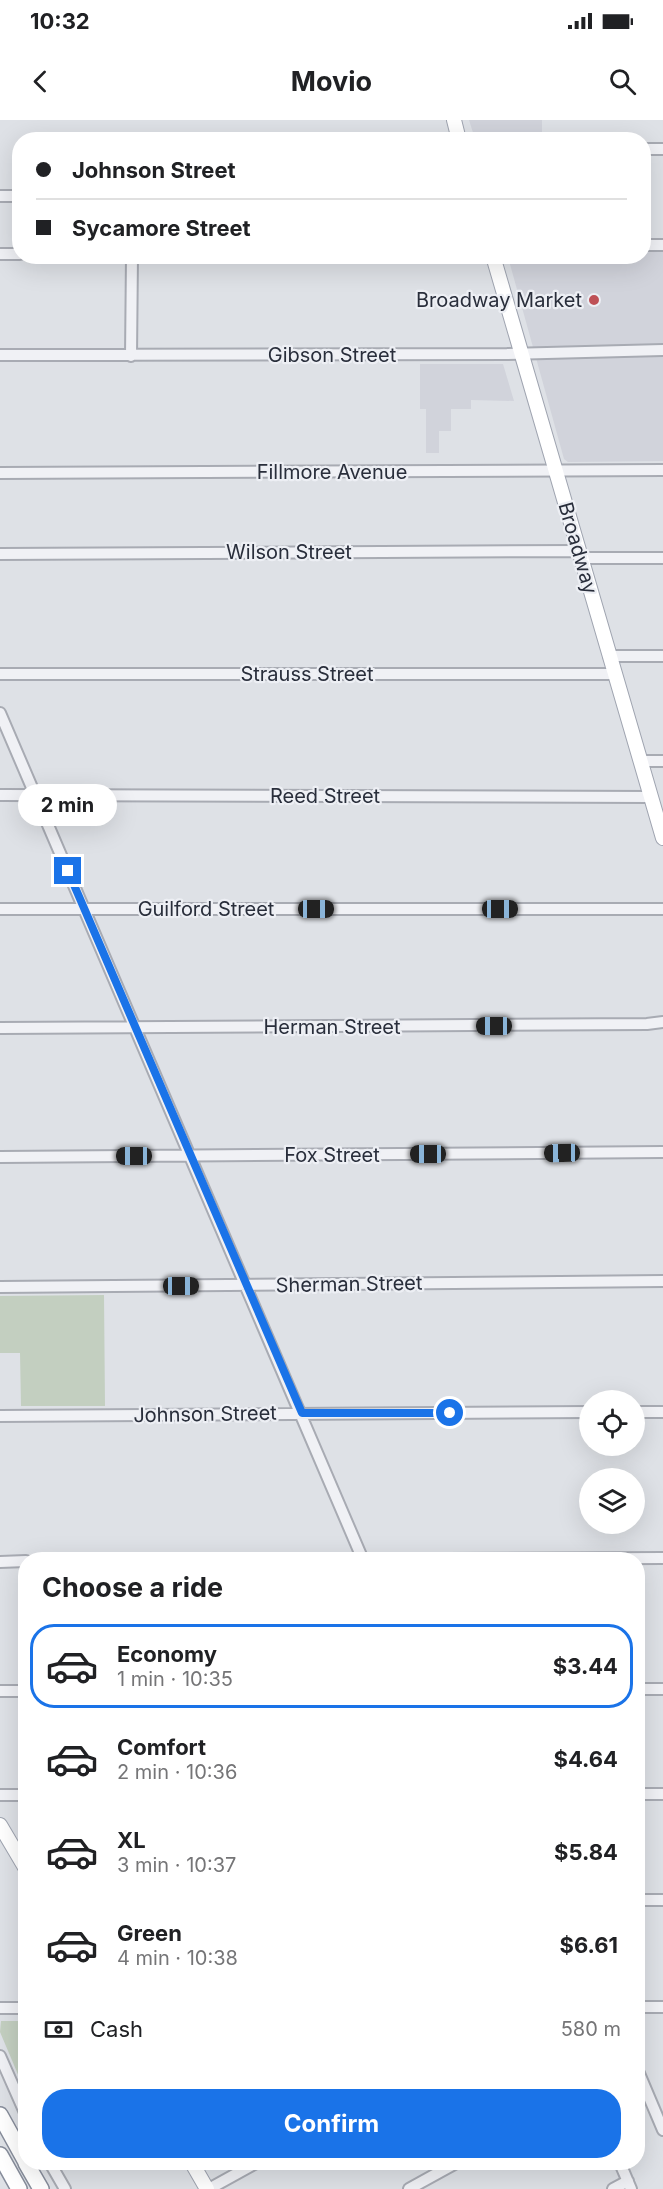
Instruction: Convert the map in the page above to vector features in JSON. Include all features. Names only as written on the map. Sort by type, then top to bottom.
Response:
[{"type":"highway","points":[[0,2115],[18,2148]]},
{"type":"highway","points":[[0,2155],[19,2189]]},
{"type":"highway","points":[[30,2170],[41,2189]]},
{"type":"main road","name":"Broadway","points":[[495,264],[663,838]]},
{"type":"main road","points":[[0,1825],[18,1855]]},
{"type":"main road","points":[[196,2170],[208,2189]]},
{"type":"street","points":[[131,356],[132,264]]},
{"type":"street","name":"Gibson Street","points":[[0,355],[131,356],[663,350]]},
{"type":"street","name":"Fillmore Avenue","points":[[0,473],[663,470]]},
{"type":"street","name":"Wilson Street","points":[[0,554],[580,555],[663,558]]},
{"type":"street","points":[[609,656],[663,656]]},
{"type":"street","name":"Strauss Street","points":[[0,674],[615,674]]},
{"type":"street","points":[[0,713],[360,1552]]},
{"type":"street","points":[[640,761],[663,761]]},
{"type":"street","name":"Reed Street","points":[[0,795],[651,796]]},
{"type":"street","name":"Guilford Street","points":[[0,909],[663,909]]},
{"type":"street","name":"Herman Street","points":[[0,1028],[663,1022]]},
{"type":"street","name":"Fox Street","points":[[0,1157],[663,1152]]},
{"type":"street","name":"Sherman Street","points":[[0,1287],[663,1281]]},
{"type":"street","name":"Johnson Street","points":[[0,1416],[579,1412]]},
{"type":"street","points":[[645,1412],[663,1412]]},
{"type":"street","points":[[645,1558],[663,1558]]},
{"type":"street","points":[[0,1562],[18,1562]]},
{"type":"street","points":[[645,1689],[663,1689]]},
{"type":"street","points":[[0,1691],[18,1691]]},
{"type":"street","points":[[645,1794],[663,1794]]},
{"type":"street","points":[[0,1795],[18,1795]]},
{"type":"street","points":[[645,1900],[663,1900]]},
{"type":"street","points":[[645,2007],[663,2007]]},
{"type":"street","points":[[0,2008],[18,2008]]},
{"type":"street","points":[[0,2056],[18,2097]]},
{"type":"street","points":[[645,2088],[663,2130]]},
{"type":"street","points":[[54,2170],[65,2189]]},
{"type":"street","points":[[208,2189],[243,2170]]},
{"type":"street","points":[[409,2189],[443,2170]]},
{"type":"street","points":[[613,2189],[629,2185],[623,2170]]},
{"type":"shaded area","points":[[469,120],[542,120],[542,132],[473,132]]},
{"type":"shaded area","points":[[651,251],[663,251],[663,461],[568,462],[564,459],[510,264],[651,264]]},
{"type":"shaded area","points":[[420,364],[503,364],[514,401],[471,400],[471,409],[451,409],[451,431],[439,431],[439,453],[426,453],[426,409],[420,409]]},
{"type":"green space","points":[[104,1295],[105,1406],[21,1406],[20,1353],[0,1353],[0,1296]]},
{"type":"green space","points":[[1,2021],[18,2021],[18,2074],[0,2032]]},
{"type":"place","name":"Broadway Market","points":[[594,300]]},
{"type":"route","points":[[68,871],[302,1413],[450,1413]]}]
